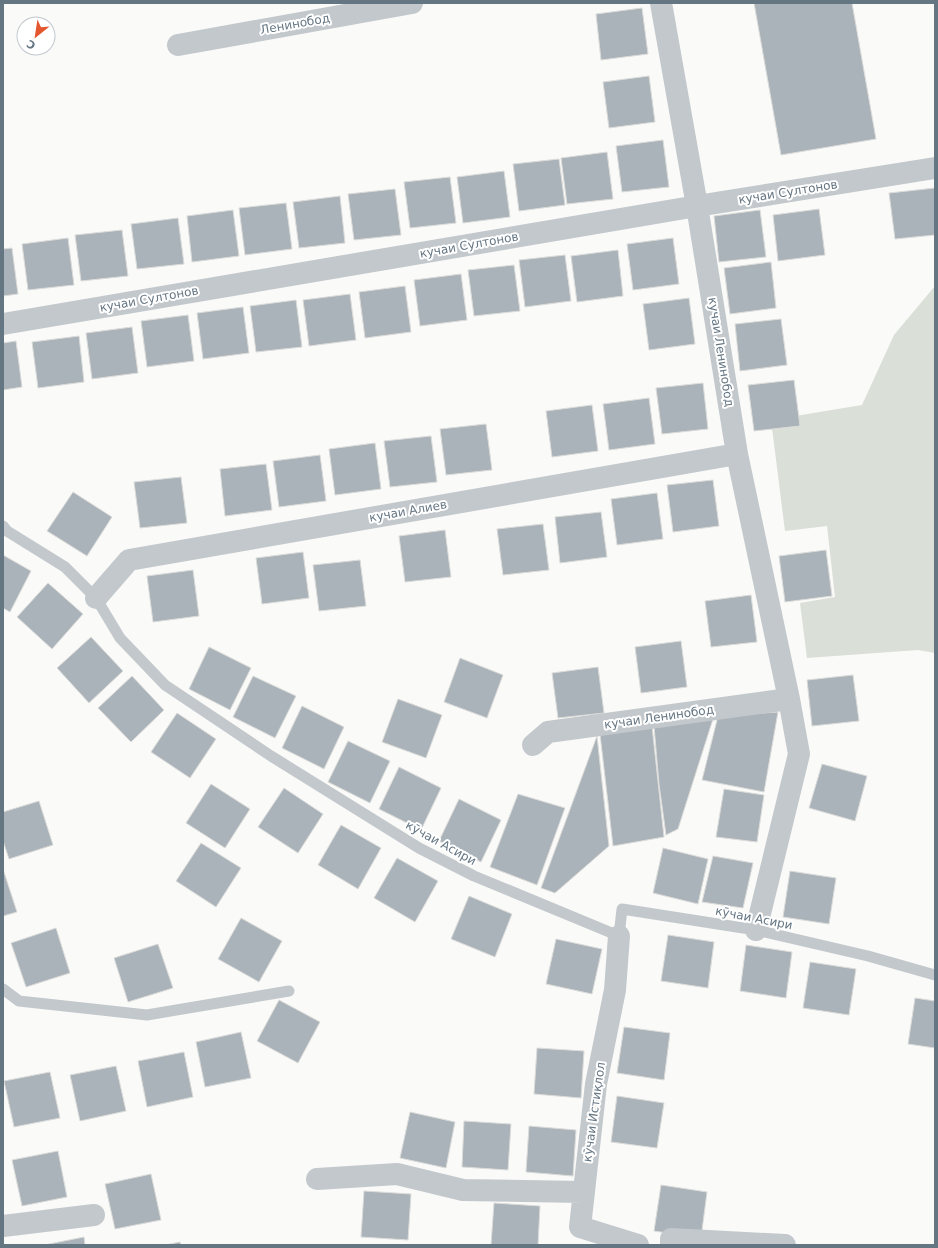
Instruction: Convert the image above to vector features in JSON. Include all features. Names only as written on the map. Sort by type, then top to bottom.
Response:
[{"type":"street","name":"Ленинобод","points":[[178,45],[412,3]]},
{"type":"street","name":"кучаи Ленинобод","points":[[661,3],[697,206],[738,454],[799,754],[756,930]]},
{"type":"street","name":"кучаи Султонов","points":[[3,324],[697,206],[935,168]]},
{"type":"street","name":"кучаи Алиев","points":[[96,598],[129,560],[738,454]]},
{"type":"street","name":"кучаи Ленинобод","points":[[533,746],[548,732],[789,699]]},
{"type":"street","name":"кӯчаи Истиқлол","points":[[619,936],[615,990],[596,1084],[580,1227],[638,1245]]},
{"type":"street","points":[[317,1179],[397,1174],[463,1190],[584,1192]]},
{"type":"street","points":[[3,1226],[94,1215]]},
{"type":"street","points":[[671,1245],[672,1238],[785,1245]]},
{"type":"lane","name":"кӯчаи Асири","points":[[3,526],[7,531],[65,568],[96,598],[120,638],[165,685],[271,756],[420,848],[474,876],[619,936],[622,909],[756,930],[868,956],[935,975]]},
{"type":"lane","points":[[3,989],[19,1001],[147,1015],[289,991]]},
{"type":"shaded area","points":[[935,286],[935,653],[918,650],[807,658],[800,603],[835,597],[827,526],[785,531],[771,420],[862,405],[894,335]]},
{"type":"building","points":[[754,3],[852,3],[876,139],[781,155]]},
{"type":"building","points":[[642,8],[648,54],[601,60],[596,14]]},
{"type":"building","points":[[649,76],[655,122],[609,128],[603,82]]},
{"type":"building","points":[[663,140],[669,187],[622,192],[616,146]]},
{"type":"building","points":[[607,152],[613,199],[567,204],[561,158]]},
{"type":"building","points":[[559,159],[565,205],[519,211],[513,164]]},
{"type":"building","points":[[504,171],[510,217],[463,223],[457,177]]},
{"type":"building","points":[[450,177],[456,223],[410,228],[404,182]]},
{"type":"building","points":[[935,188],[935,235],[895,239],[889,193]]},
{"type":"building","points":[[395,189],[401,235],[354,240],[348,194]]},
{"type":"building","points":[[340,196],[345,243],[299,248],[293,202]]},
{"type":"building","points":[[286,203],[292,249],[245,255],[239,208]]},
{"type":"building","points":[[819,209],[825,255],[778,261],[773,215]]},
{"type":"building","points":[[233,210],[239,256],[192,262],[187,216]]},
{"type":"building","points":[[760,210],[766,257],[719,262],[714,216]]},
{"type":"building","points":[[178,218],[184,264],[137,269],[131,224]]},
{"type":"building","points":[[122,230],[128,276],[81,281],[75,235]]},
{"type":"building","points":[[68,238],[74,285],[28,290],[22,244]]},
{"type":"building","points":[[673,238],[679,284],[633,290],[627,244]]},
{"type":"building","points":[[12,248],[18,294],[3,296],[3,249]]},
{"type":"building","points":[[618,250],[623,296],[577,302],[571,256]]},
{"type":"building","points":[[565,255],[571,301],[525,307],[519,260]]},
{"type":"building","points":[[771,262],[776,308],[730,314],[724,268]]},
{"type":"building","points":[[514,265],[520,311],[474,316],[468,270]]},
{"type":"building","points":[[461,274],[467,320],[420,326],[414,280]]},
{"type":"building","points":[[405,286],[411,332],[365,338],[359,292]]},
{"type":"building","points":[[350,294],[356,340],[309,346],[303,300]]},
{"type":"building","points":[[689,298],[695,344],[649,350],[643,304]]},
{"type":"building","points":[[296,300],[302,347],[256,352],[250,306]]},
{"type":"building","points":[[243,307],[249,353],[203,359],[197,313]]},
{"type":"building","points":[[188,315],[194,361],[147,367],[141,321]]},
{"type":"building","points":[[781,319],[787,365],[740,371],[735,324]]},
{"type":"building","points":[[132,327],[138,373],[92,379],[86,333]]},
{"type":"building","points":[[79,336],[84,382],[38,388],[32,342]]},
{"type":"building","points":[[16,341],[22,387],[3,390],[3,343]]},
{"type":"building","points":[[794,380],[800,426],[754,431],[748,385]]},
{"type":"building","points":[[703,383],[708,429],[662,434],[656,388]]},
{"type":"building","points":[[649,398],[655,444],[609,450],[603,404]]},
{"type":"building","points":[[592,405],[598,451],[552,457],[546,411]]},
{"type":"building","points":[[486,424],[492,470],[446,475],[440,429]]},
{"type":"building","points":[[431,436],[437,482],[390,487],[384,441]]},
{"type":"building","points":[[375,443],[381,489],[335,495],[329,449]]},
{"type":"building","points":[[320,455],[326,501],[279,507],[273,461]]},
{"type":"building","points":[[266,464],[272,510],[225,516],[220,469]]},
{"type":"building","points":[[181,477],[187,523],[140,528],[134,482]]},
{"type":"building","points":[[713,480],[719,526],[673,532],[667,485]]},
{"type":"building","points":[[73,492],[112,517],[87,556],[47,531]]},
{"type":"building","points":[[657,493],[663,539],[617,545],[611,499]]},
{"type":"building","points":[[601,512],[607,557],[560,563],[555,517]]},
{"type":"building","points":[[543,524],[549,570],[503,575],[497,529]]},
{"type":"building","points":[[445,530],[451,577],[405,582],[399,536]]},
{"type":"building","points":[[826,550],[832,596],[785,602],[779,556]]},
{"type":"building","points":[[303,552],[309,598],[262,604],[256,558]]},
{"type":"building","points":[[3,555],[31,571],[10,612],[3,608]]},
{"type":"building","points":[[360,560],[366,606],[319,611],[313,565]]},
{"type":"building","points":[[193,570],[199,616],[153,622],[147,576]]},
{"type":"building","points":[[48,583],[83,614],[52,649],[17,617]]},
{"type":"building","points":[[751,595],[757,642],[711,647],[705,601]]},
{"type":"building","points":[[91,637],[123,671],[89,703],[57,668]]},
{"type":"building","points":[[681,641],[687,687],[641,693],[635,647]]},
{"type":"building","points":[[209,647],[251,668],[230,710],[189,689]]},
{"type":"building","points":[[460,658],[503,675],[487,718],[444,702]]},
{"type":"building","points":[[598,667],[604,713],[558,718],[552,673]]},
{"type":"building","points":[[853,675],[859,721],[812,726],[807,680]]},
{"type":"building","points":[[132,676],[164,710],[131,742],[98,708]]},
{"type":"building","points":[[253,676],[296,696],[275,738],[233,717]]},
{"type":"building","points":[[398,699],[442,715],[426,758],[382,742]]},
{"type":"building","points":[[302,706],[344,727],[324,769],[282,748]]},
{"type":"building","points":[[778,712],[764,792],[702,780],[718,716]]},
{"type":"building","points":[[177,713],[216,739],[190,778],[151,752]]},
{"type":"building","points":[[713,719],[678,829],[666,835],[659,784],[654,726]]},
{"type":"building","points":[[652,726],[664,837],[613,846],[600,734]]},
{"type":"building","points":[[597,736],[609,846],[555,893],[541,888]]},
{"type":"building","points":[[348,741],[390,761],[370,803],[328,782]]},
{"type":"building","points":[[822,764],[867,776],[855,821],[809,808]]},
{"type":"building","points":[[399,767],[441,788],[421,830],[379,809]]},
{"type":"building","points":[[211,784],[250,809],[225,848],[186,823]]},
{"type":"building","points":[[284,788],[323,814],[298,853],[258,827]]},
{"type":"building","points":[[724,789],[764,795],[757,842],[716,837]]},
{"type":"building","points":[[518,794],[565,808],[537,885],[490,867]]},
{"type":"building","points":[[459,799],[501,820],[481,862],[439,841]]},
{"type":"building","points":[[39,801],[53,845],[9,859],[3,841],[3,812]]},
{"type":"building","points":[[341,825],[381,848],[358,889],[318,865]]},
{"type":"building","points":[[201,843],[241,868],[216,907],[176,881]]},
{"type":"building","points":[[663,848],[708,859],[698,904],[653,893]]},
{"type":"building","points":[[713,856],[753,863],[743,908],[702,902]]},
{"type":"building","points":[[397,858],[438,881],[415,922],[374,898]]},
{"type":"building","points":[[3,869],[17,912],[3,916]]},
{"type":"building","points":[[790,871],[836,878],[829,924],[783,917]]},
{"type":"building","points":[[469,896],[512,914],[495,957],[451,939]]},
{"type":"building","points":[[241,918],[282,941],[259,982],[218,959]]},
{"type":"building","points":[[56,928],[70,973],[26,987],[11,943]]},
{"type":"building","points":[[668,935],[714,942],[708,988],[661,981]]},
{"type":"building","points":[[556,939],[602,949],[592,994],[546,984]]},
{"type":"building","points":[[158,944],[173,988],[128,1002],[114,958]]},
{"type":"building","points":[[746,945],[792,952],[786,998],[740,991]]},
{"type":"building","points":[[810,962],[856,969],[849,1015],[803,1008]]},
{"type":"building","points":[[915,998],[935,1001],[935,1048],[908,1044]]},
{"type":"building","points":[[279,1000],[320,1022],[298,1063],[257,1041]]},
{"type":"building","points":[[624,1027],[670,1033],[664,1080],[617,1073]]},
{"type":"building","points":[[241,1032],[251,1078],[205,1087],[196,1042]]},
{"type":"building","points":[[537,1048],[584,1051],[581,1098],[534,1094]]},
{"type":"building","points":[[184,1052],[193,1097],[147,1107],[138,1061]]},
{"type":"building","points":[[116,1066],[126,1111],[80,1121],[70,1075]]},
{"type":"building","points":[[50,1072],[60,1118],[14,1127],[4,1081]]},
{"type":"building","points":[[617,1096],[664,1103],[657,1148],[611,1142]]},
{"type":"building","points":[[410,1112],[455,1122],[446,1168],[400,1158]]},
{"type":"building","points":[[464,1121],[511,1124],[508,1170],[462,1167]]},
{"type":"building","points":[[529,1126],[576,1130],[573,1176],[526,1172]]},
{"type":"building","points":[[58,1151],[67,1197],[22,1206],[12,1160]]},
{"type":"building","points":[[151,1174],[161,1220],[115,1229],[105,1184]]},
{"type":"building","points":[[661,1185],[707,1192],[701,1238],[654,1231]]},
{"type":"building","points":[[364,1191],[411,1194],[408,1240],[361,1237]]},
{"type":"building","points":[[494,1203],[540,1206],[538,1245],[491,1245]]},
{"type":"building","points":[[84,1237],[85,1245],[44,1245]]},
{"type":"building","points":[[180,1242],[181,1245],[165,1245]]}]
